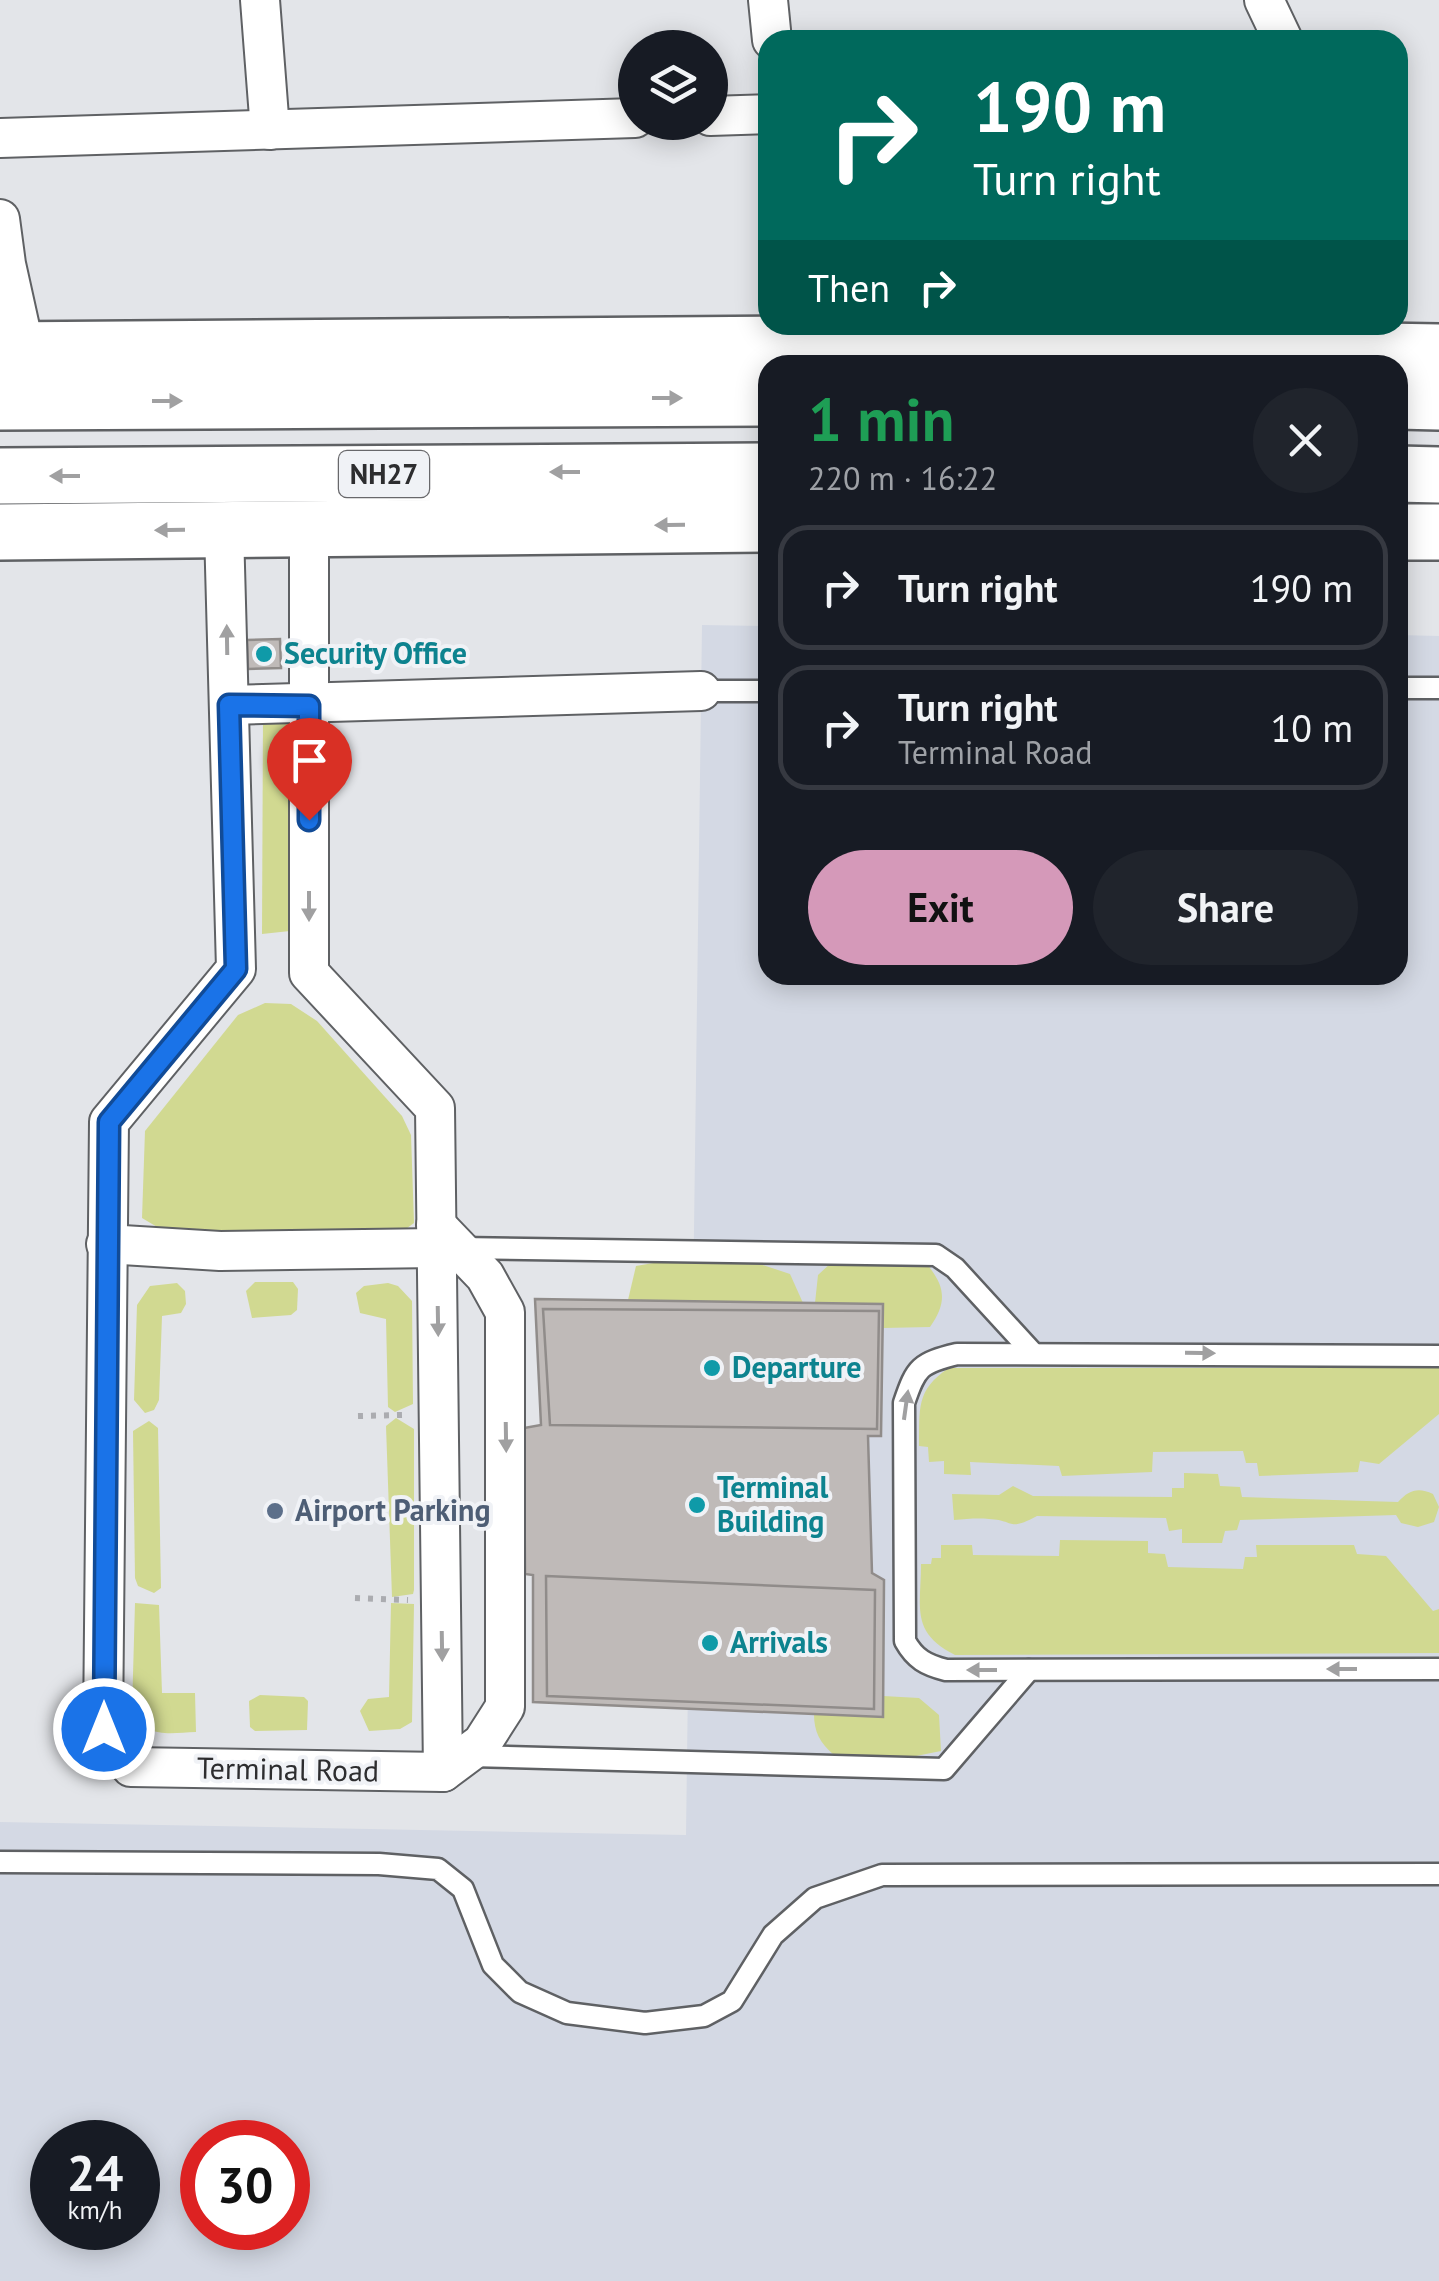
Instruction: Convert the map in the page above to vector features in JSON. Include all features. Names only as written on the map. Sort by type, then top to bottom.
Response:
[{"type":"main road","points":[[13,350],[1364,338],[1439,352]]},
{"type":"main road","points":[[0,402],[758,398]]},
{"type":"main road","points":[[1408,401],[1439,402]]},
{"type":"main road","name":"NH27","points":[[0,476],[758,471]]},
{"type":"main road","points":[[1408,474],[1439,475]]},
{"type":"main road","points":[[0,532],[758,524]]},
{"type":"main road","points":[[1408,532],[1439,532]]},
{"type":"street","points":[[260,0],[270,130]]},
{"type":"street","points":[[768,0],[771,30]]},
{"type":"street","points":[[1264,0],[1278,30]]},
{"type":"street","points":[[728,115],[758,114]]},
{"type":"street","points":[[0,138],[618,119]]},
{"type":"street","points":[[0,219],[13,350]]},
{"type":"street","points":[[309,529],[309,973],[435,1108],[444,1240],[454,1764]]},
{"type":"street","name":"Terminal Road","points":[[224,530],[236,969],[109,1122],[104,1729],[131,1767],[454,1764]]},
{"type":"street","points":[[229,705],[309,706],[701,691]]},
{"type":"street","points":[[106,1244],[220,1251],[444,1240],[485,1276],[506,1312],[504,1707],[482,1744],[454,1764]]},
{"type":"lane","points":[[1408,688],[1439,688]]},
{"type":"lane","points":[[701,691],[758,691]]},
{"type":"lane","points":[[444,1240],[936,1255],[955,1268],[1032,1352]]},
{"type":"lane","points":[[1439,1356],[957,1354],[925,1362],[912,1377],[904,1403],[906,1641],[912,1655],[946,1670],[1439,1669]]},
{"type":"lane","points":[[454,1764],[944,1769],[1029,1670]]},
{"type":"lane","points":[[0,1862],[378,1864],[438,1869],[463,1889],[493,1965],[520,1992],[566,2014],[645,2023],[704,2016],[732,2001],[773,1935],[815,1898],[882,1875],[1439,1874]]},
{"type":"shaded area","points":[[702,625],[758,626],[758,985],[1408,985],[1408,635],[1439,636],[1439,2281],[0,2281],[0,1822],[686,1835]]},
{"type":"green space","points":[[263,717],[288,717],[290,931],[262,934]]},
{"type":"green space","points":[[265,1003],[291,1004],[317,1021],[402,1116],[411,1135],[414,1223],[399,1234],[164,1231],[142,1218],[145,1131],[238,1015]]},
{"type":"green space","points":[[751,1261],[790,1274],[803,1303],[628,1300],[636,1266]]},
{"type":"green space","points":[[832,1262],[926,1263],[942,1294],[936,1318],[930,1327],[883,1328],[883,1304],[815,1303],[818,1275]]},
{"type":"green space","points":[[255,1282],[293,1282],[298,1289],[297,1310],[291,1315],[252,1318],[246,1291]]},
{"type":"green space","points":[[177,1283],[185,1291],[186,1304],[181,1313],[162,1316],[159,1400],[154,1410],[145,1413],[134,1400],[137,1305],[150,1286]]},
{"type":"green space","points":[[364,1286],[398,1286],[412,1301],[413,1404],[395,1412],[388,1407],[386,1319],[360,1313],[356,1293]]},
{"type":"green space","points":[[949,1368],[1439,1368],[1439,1414],[1379,1464],[1360,1461],[1358,1472],[1259,1476],[1257,1463],[1246,1463],[1243,1451],[1153,1452],[1152,1472],[1062,1476],[1059,1466],[970,1462],[971,1475],[944,1474],[944,1461],[929,1462],[928,1447],[919,1446],[919,1422],[930,1384]]},
{"type":"green space","points":[[396,1418],[414,1429],[414,1590],[413,1594],[392,1597],[386,1426]]},
{"type":"green space","points":[[149,1421],[158,1428],[161,1588],[154,1593],[138,1586],[135,1578],[133,1431]]},
{"type":"green space","points":[[1184,1473],[1218,1474],[1220,1486],[1240,1487],[1242,1497],[1398,1502],[1418,1490],[1433,1494],[1439,1507],[1434,1522],[1418,1527],[1401,1523],[1396,1515],[1240,1520],[1237,1530],[1225,1531],[1222,1543],[1182,1543],[1182,1529],[1169,1531],[1166,1518],[1037,1516],[1015,1524],[989,1519],[954,1520],[952,1494],[999,1495],[1013,1486],[1033,1496],[1172,1497],[1172,1488],[1184,1488]]},
{"type":"green space","points":[[1060,1540],[1148,1541],[1148,1553],[1165,1554],[1168,1567],[1243,1569],[1245,1557],[1257,1557],[1256,1545],[1354,1545],[1357,1554],[1386,1556],[1433,1611],[1439,1609],[1439,1653],[955,1655],[924,1628],[921,1564],[941,1558],[941,1545],[972,1545],[973,1555],[1059,1556]]},
{"type":"green space","points":[[135,1603],[159,1605],[162,1693],[195,1693],[196,1732],[151,1730],[132,1710]]},
{"type":"green space","points":[[391,1603],[414,1604],[412,1722],[400,1729],[369,1731],[360,1711],[368,1699],[389,1697]]},
{"type":"green space","points":[[260,1695],[304,1697],[308,1701],[307,1730],[255,1731],[250,1727],[249,1701]]},
{"type":"green space","points":[[883,1696],[919,1698],[939,1715],[941,1751],[911,1757],[834,1755],[829,1751],[817,1732],[814,1714],[882,1717]]},
{"type":"building","name":"Security Office","points":[[280,639],[281,668],[248,669],[247,640]]},
{"type":"building","name":"Terminal Building","points":[[535,1299],[883,1304],[881,1436],[868,1436],[872,1573],[884,1580],[883,1717],[533,1702],[533,1575],[525,1574],[524,1428],[541,1425]]},
{"type":"building","name":"Departure","points":[[543,1309],[879,1311],[877,1429],[550,1425]]},
{"type":"building","name":"Arrivals","points":[[546,1576],[875,1590],[874,1709],[547,1696]]},
{"type":"place","name":"Security Office","points":[[264,654]]},
{"type":"place","name":"Departure","points":[[712,1368]]},
{"type":"place","name":"Terminal Building","points":[[697,1505]]},
{"type":"place","name":"Airport Parking","points":[[275,1511]]},
{"type":"place","name":"Arrivals","points":[[710,1643]]},
{"type":"route","points":[[104,1729],[109,1122],[236,969],[229,705],[309,706],[309,820]]}]
